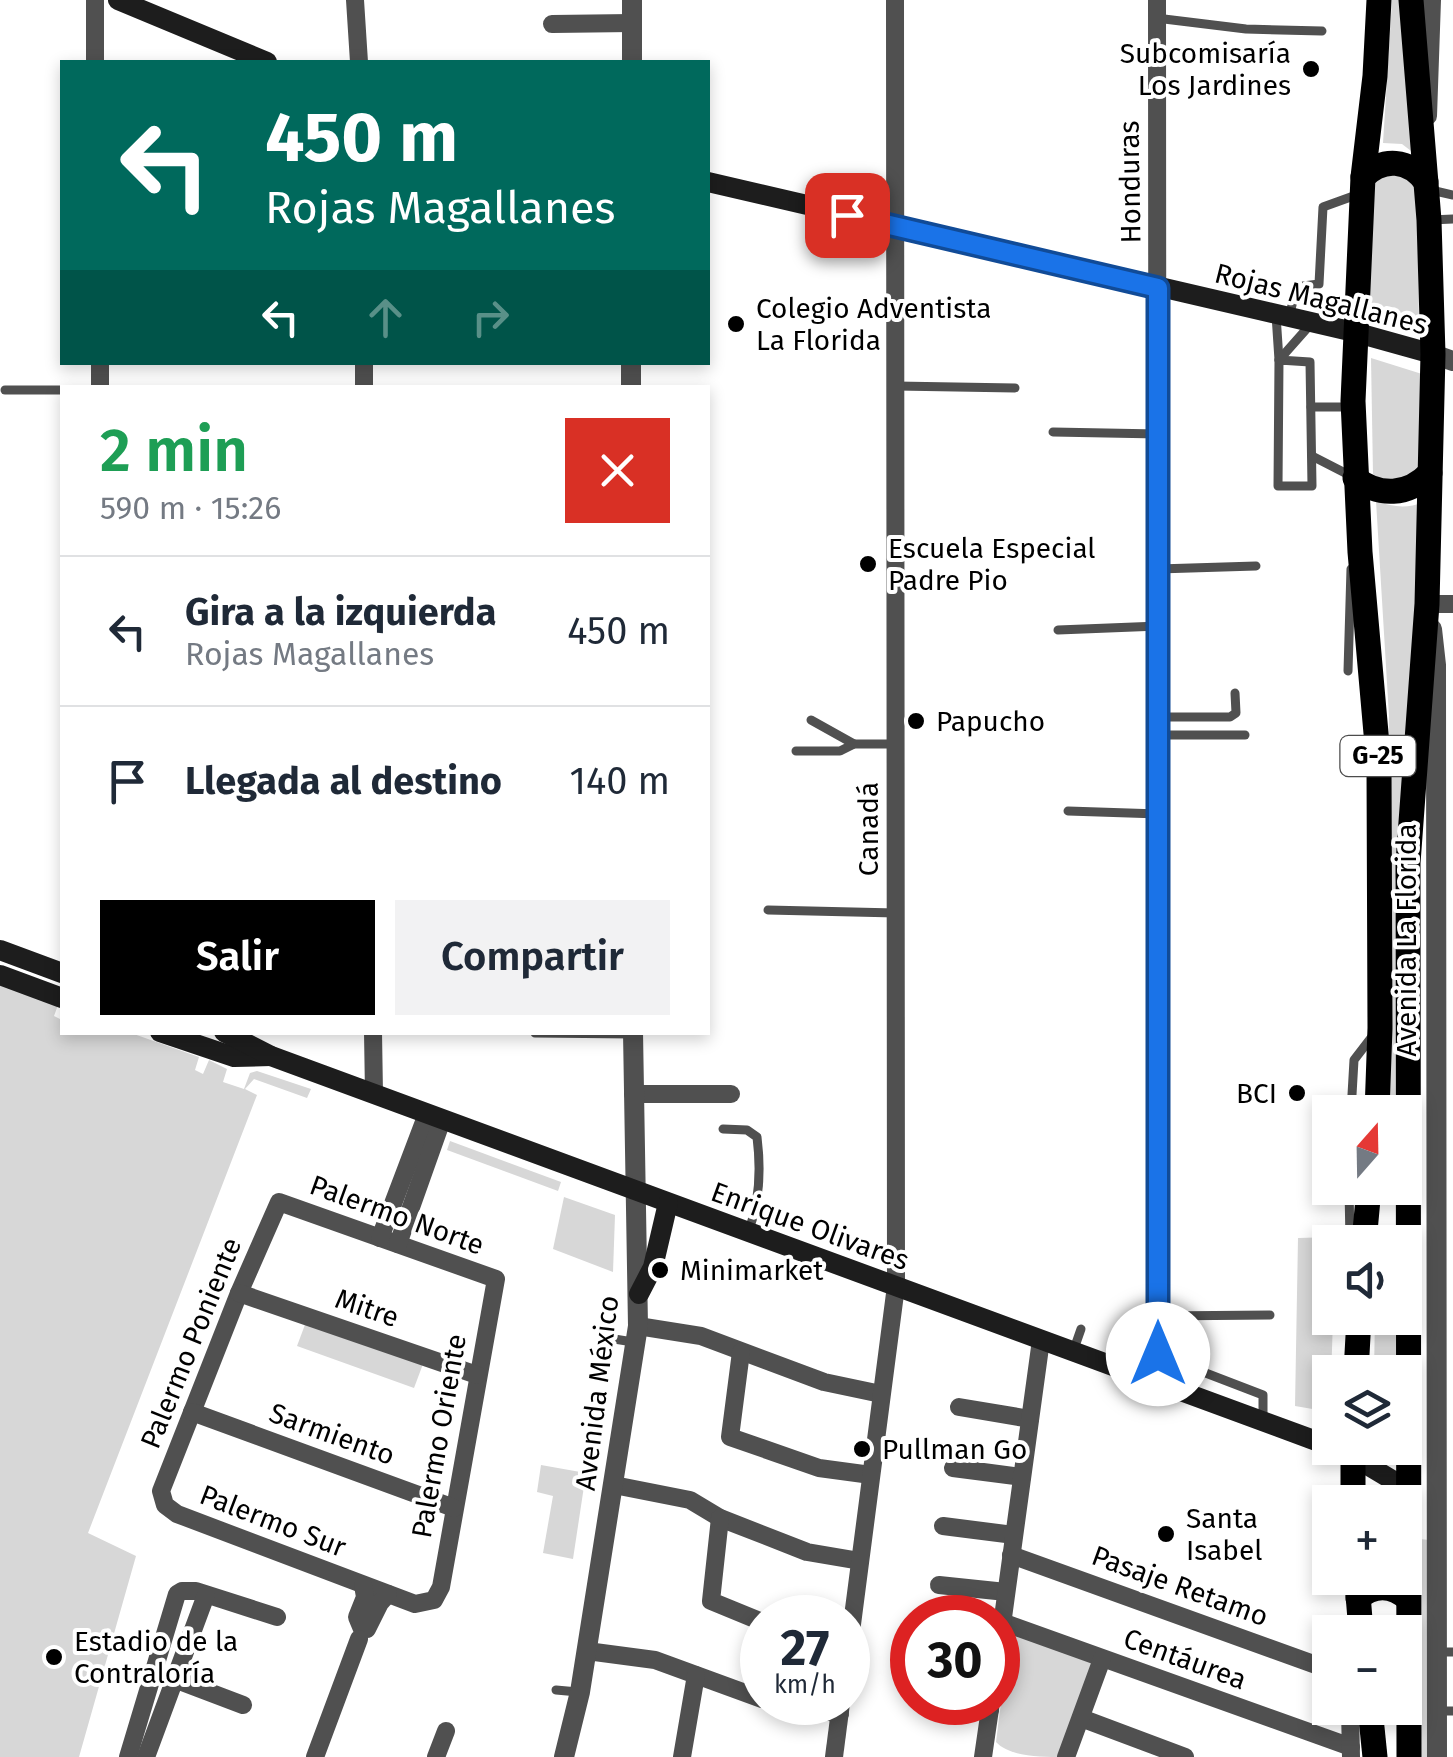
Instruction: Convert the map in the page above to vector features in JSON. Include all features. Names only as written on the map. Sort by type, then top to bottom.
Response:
[{"type":"main road","points":[[118,0],[263,60]]},
{"type":"main road","name":"Avenida La Florida","points":[[1377,1095],[1380,1028],[1377,730],[1355,478],[1353,402],[1362,185],[1379,0]]},
{"type":"main road","name":"Avenida La Florida","points":[[1408,1485],[1408,863],[1427,604],[1430,473],[1443,357],[1441,220],[1426,186],[1411,0]]},
{"type":"main road","points":[[1362,185],[1375,167],[1396,163],[1411,167],[1426,186]]},
{"type":"main road","name":"Rojas Magallanes","points":[[710,182],[1354,332],[1443,357]]},
{"type":"main road","points":[[1355,478],[1374,489],[1396,492],[1418,484],[1430,473]]},
{"type":"main road","points":[[0,950],[60,972]]},
{"type":"main road","points":[[0,975],[60,997]]},
{"type":"main road","name":"Enrique Olivares","points":[[169,1035],[234,1057],[271,1056]]},
{"type":"main road","name":"Enrique Olivares","points":[[230,1035],[271,1056],[1312,1438]]},
{"type":"main road","points":[[639,1294],[652,1266],[668,1203]]},
{"type":"main road","name":"Enrique Olivares","points":[[1368,1465],[1400,1485]]},
{"type":"main road","points":[[1403,1595],[1408,1599]]},
{"type":"main road","name":"Avenida La Florida","points":[[1408,1595],[1408,1757]]},
{"type":"main road","points":[[1359,1754],[1366,1725]]},
{"type":"street","points":[[94,0],[96,60]]},
{"type":"street","points":[[355,0],[359,60]]},
{"type":"street","points":[[632,0],[632,60]]},
{"type":"street","name":"Canadá","points":[[855,1595],[896,1286],[895,0]]},
{"type":"street","name":"Avenida La Florida","points":[[1424,146],[1432,85],[1432,0]]},
{"type":"street","name":"Honduras","points":[[1156,9],[1158,1383]]},
{"type":"street","points":[[552,24],[632,23]]},
{"type":"street","points":[[1427,604],[1453,604]]},
{"type":"street","name":"Avenida La Florida","points":[[1427,604],[1436,665],[1444,869],[1445,1711],[1438,1757]]},
{"type":"street","points":[[374,1035],[374,1094]]},
{"type":"street","name":"Avenida México","points":[[564,1757],[580,1692],[637,1334],[632,1035]]},
{"type":"street","points":[[633,1094],[732,1094]]},
{"type":"street","points":[[389,1241],[435,1117]]},
{"type":"street","name":"Palermo Norte","points":[[279,1202],[496,1279]]},
{"type":"street","name":"Palermo Poniente","points":[[165,1505],[162,1490],[279,1202]]},
{"type":"street","name":"Palermo Oriente","points":[[434,1600],[440,1588],[496,1279]]},
{"type":"street","name":"Mitre","points":[[239,1293],[477,1375]]},
{"type":"street","points":[[637,1334],[701,1336],[824,1382],[882,1394]]},
{"type":"street","points":[[1006,1595],[1040,1340]]},
{"type":"street","points":[[741,1352],[730,1437],[819,1468],[871,1475]]},
{"type":"street","points":[[959,1408],[1030,1419]]},
{"type":"street","name":"Sarmiento","points":[[192,1412],[454,1508]]},
{"type":"street","points":[[953,1468],[1022,1477]]},
{"type":"street","points":[[614,1485],[690,1500],[720,1518],[807,1552],[860,1562]]},
{"type":"street","name":"Enrique Olivares","points":[[1422,1498],[1445,1511]]},
{"type":"street","name":"Palermo Sur","points":[[165,1505],[177,1514],[415,1604],[434,1600]]},
{"type":"street","points":[[720,1518],[711,1601],[740,1613]]},
{"type":"street","points":[[943,1526],[1014,1535]]},
{"type":"street","name":"Pasaje Retamo","points":[[1011,1554],[1312,1663]]},
{"type":"street","name":"Palermo Sur","points":[[364,1585],[365,1597],[357,1618],[362,1629],[368,1630],[388,1594]]},
{"type":"street","points":[[938,1585],[1006,1592]]},
{"type":"street","points":[[128,1757],[173,1603],[182,1591],[277,1617]]},
{"type":"street","points":[[146,1757],[206,1595]]},
{"type":"street","name":"Centáurea","points":[[1020,1628],[1359,1754]]},
{"type":"street","points":[[315,1757],[359,1639]]},
{"type":"street","points":[[587,1651],[656,1660],[740,1691]]},
{"type":"street","points":[[1066,1757],[1102,1658]]},
{"type":"street","points":[[682,1757],[696,1675]]},
{"type":"street","points":[[177,1680],[242,1705]]},
{"type":"street","points":[[1081,1718],[1185,1757]]},
{"type":"street","points":[[834,1757],[838,1725]]},
{"type":"street","points":[[986,1756],[988,1725]]},
{"type":"street","points":[[1353,1725],[1359,1754]]},
{"type":"street","points":[[436,1757],[446,1731]]},
{"type":"lane","points":[[1156,9],[1246,29],[1322,31]]},
{"type":"lane","points":[[1279,360],[1310,362],[1312,486],[1278,486],[1279,360],[1282,317],[1295,292],[1303,286],[1319,284],[1323,207],[1362,185]]},
{"type":"lane","points":[[1426,186],[1453,195]]},
{"type":"lane","points":[[1279,360],[1313,324]]},
{"type":"lane","points":[[896,386],[1015,388]]},
{"type":"lane","points":[[4,390],[60,390]]},
{"type":"lane","points":[[1311,407],[1353,402]]},
{"type":"lane","points":[[1053,432],[1158,434]]},
{"type":"lane","points":[[1312,456],[1355,478],[1348,671]]},
{"type":"lane","points":[[1158,569],[1256,566]]},
{"type":"lane","points":[[1058,630],[1159,626]]},
{"type":"lane","points":[[1158,726],[1230,717],[1236,712],[1236,693]]},
{"type":"lane","points":[[812,720],[854,744]]},
{"type":"lane","points":[[1158,726],[1245,735]]},
{"type":"lane","points":[[796,751],[840,751],[854,744],[896,744]]},
{"type":"lane","points":[[1068,811],[1158,814]]},
{"type":"lane","points":[[768,910],[896,913]]},
{"type":"lane","points":[[1352,1095],[1354,1060],[1380,1028]]},
{"type":"lane","points":[[723,1129],[747,1130],[758,1137],[758,1198],[748,1232]]},
{"type":"lane","points":[[1158,1316],[1270,1316]]},
{"type":"lane","points":[[1073,1352],[1081,1329]]},
{"type":"lane","points":[[608,1338],[637,1334]]},
{"type":"lane","points":[[1178,1362],[1264,1395],[1263,1421]]},
{"type":"lane","points":[[1194,1396],[1202,1372]]},
{"type":"lane","points":[[556,1690],[580,1692]]},
{"type":"shaded area","points":[[1392,0],[1403,0],[1415,154],[1402,144],[1383,143]]},
{"type":"shaded area","points":[[1385,171],[1417,183],[1419,325],[1365,312],[1373,184]]},
{"type":"shaded area","points":[[1371,358],[1422,374],[1422,474],[1387,483],[1373,474]]},
{"type":"shaded area","points":[[1376,501],[1400,506],[1424,502],[1395,887],[1395,1095],[1381,1095],[1389,716]]},
{"type":"shaded area","points":[[0,983],[58,1005],[54,1016],[60,1019],[60,1035],[137,1035],[199,1057],[195,1070],[203,1074],[209,1060],[227,1069],[223,1082],[244,1089],[250,1073],[257,1071],[311,1089],[307,1098],[254,1079],[245,1089],[257,1095],[88,1533],[136,1556],[79,1757],[0,1757]]},
{"type":"shaded area","points":[[450,1141],[561,1182],[558,1191],[447,1150]]},
{"type":"shaded area","points":[[564,1197],[615,1215],[613,1272],[553,1249]]},
{"type":"shaded area","points":[[1298,1238],[1312,1238],[1312,1335],[1332,1335],[1332,1355],[1312,1355],[1312,1409],[1295,1406]]},
{"type":"shaded area","points":[[306,1322],[423,1364],[414,1388],[297,1346]]},
{"type":"shaded area","points":[[1375,1335],[1400,1335],[1400,1355],[1374,1355]]},
{"type":"shaded area","points":[[541,1465],[586,1473],[573,1559],[543,1553],[553,1496],[537,1492]]},
{"type":"shaded area","points":[[1422,1539],[1429,1540],[1430,1757],[1419,1757]]},
{"type":"shaded area","points":[[1020,1636],[1093,1662],[1063,1757],[1018,1753],[996,1742],[998,1725],[1020,1725]]},
{"type":"place","name":"Subcomisaría Los Jardines","points":[[1311,69]]},
{"type":"place","name":"Colegio Adventista La Florida","points":[[736,324]]},
{"type":"place","name":"Escuela Especial Padre Pio","points":[[868,564]]},
{"type":"place","name":"Papucho","points":[[916,721]]},
{"type":"place","name":"BCI","points":[[1297,1093]]},
{"type":"place","name":"Minimarket","points":[[660,1270]]},
{"type":"place","name":"Pullman Go","points":[[862,1449]]},
{"type":"place","name":"Santa Isabel","points":[[1166,1534]]},
{"type":"place","name":"Estadio de la Contraloría","points":[[54,1657]]},
{"type":"route","points":[[847,215],[1158,288],[1158,1354]]}]
